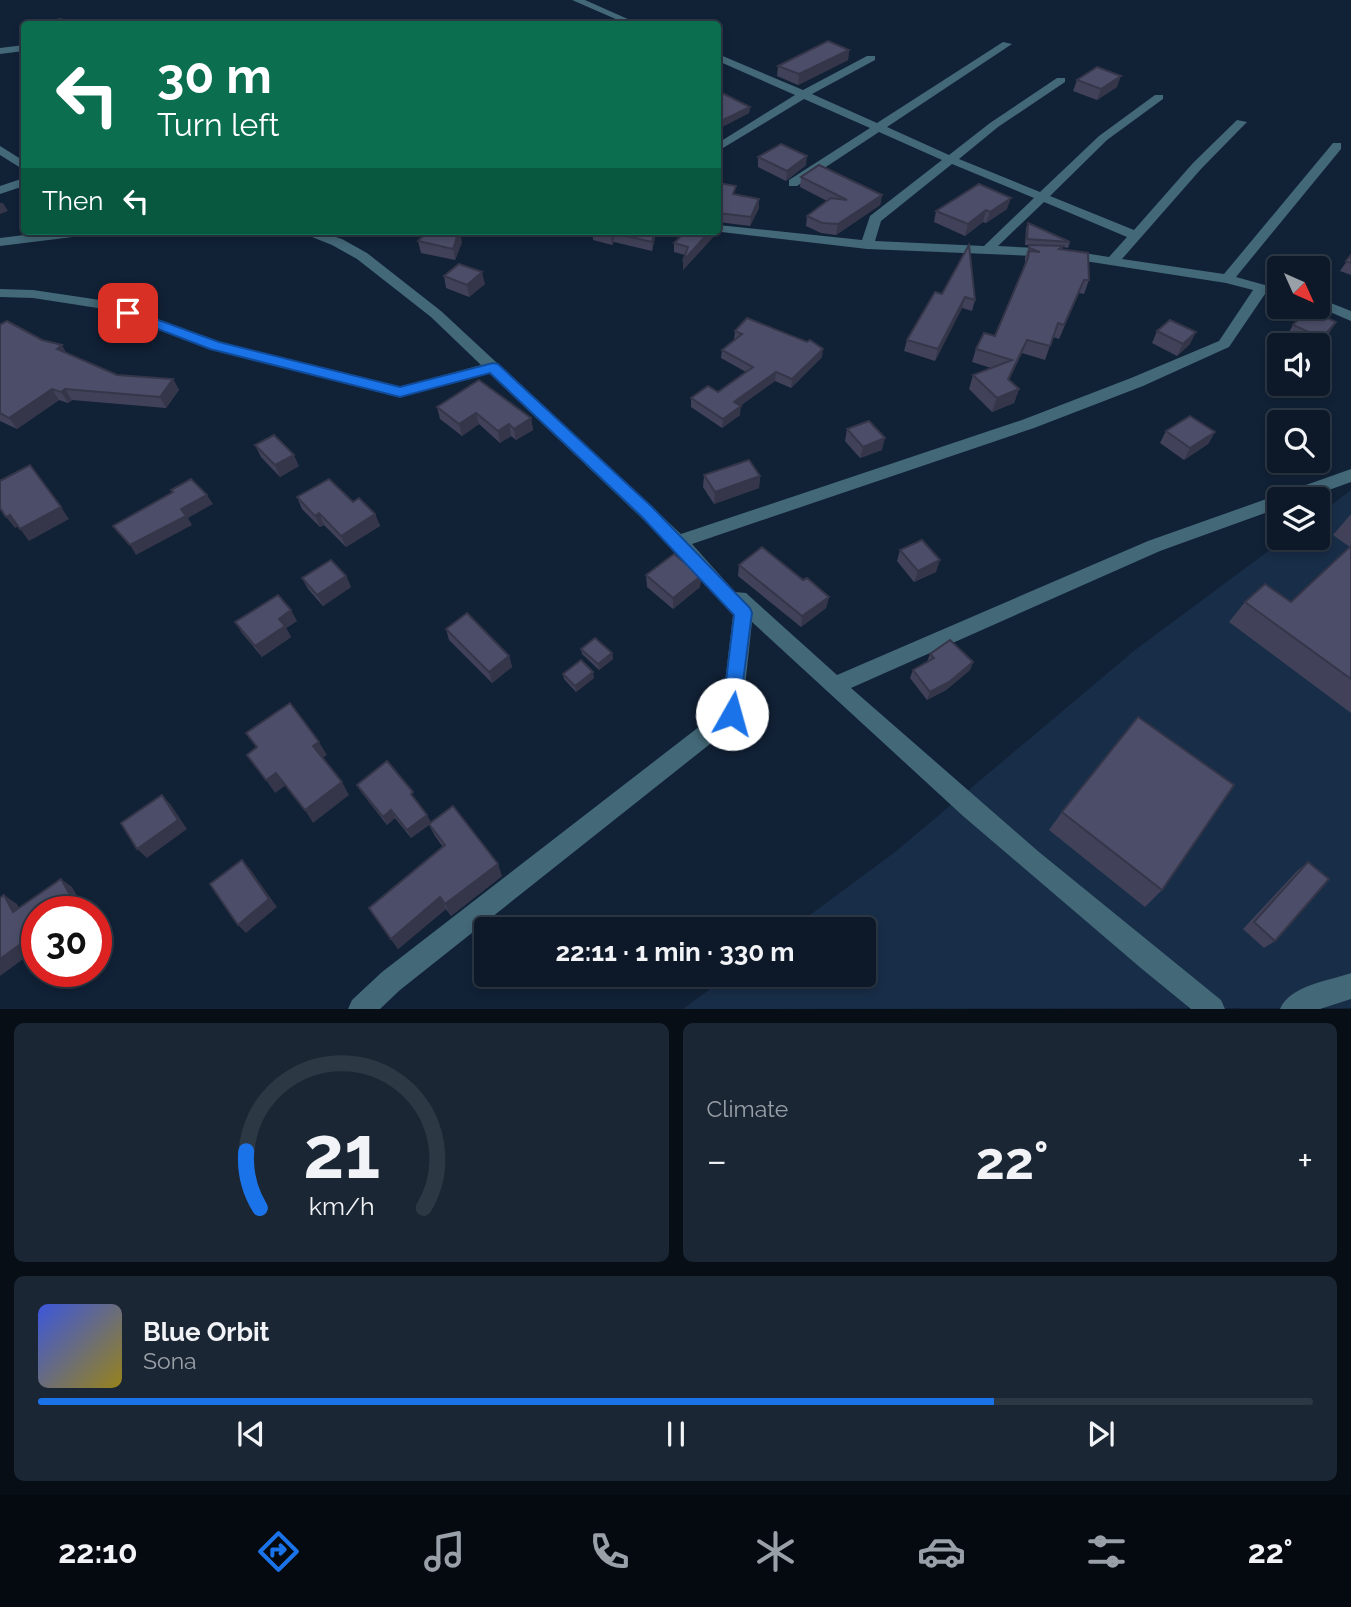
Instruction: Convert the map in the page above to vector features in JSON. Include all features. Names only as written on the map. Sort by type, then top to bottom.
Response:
[{"type":"street","points":[[577,0],[627,21]]},
{"type":"street","points":[[793,183],[1007,44]]},
{"type":"street","points":[[0,51],[21,48]]},
{"type":"street","points":[[721,58],[801,96],[1135,235]]},
{"type":"street","points":[[721,146],[801,96],[871,58]]},
{"type":"street","points":[[867,245],[875,219],[993,125],[1061,79]]},
{"type":"street","points":[[988,250],[1103,138],[1159,97]]},
{"type":"street","points":[[1113,261],[1241,122]]},
{"type":"street","points":[[1227,279],[1337,146]]},
{"type":"street","points":[[0,150],[21,164]]},
{"type":"street","points":[[0,190],[21,183]]},
{"type":"street","points":[[721,229],[867,245],[1059,253],[1227,279],[1267,290]]},
{"type":"street","points":[[0,242],[57,235]]},
{"type":"street","points":[[316,235],[337,242],[362,256],[436,314],[833,686],[1107,926],[1212,1009]]},
{"type":"street","points":[[678,542],[1015,428],[1137,382],[1224,344],[1261,289]]},
{"type":"street","points":[[0,293],[33,294],[107,305],[215,346],[400,392],[493,367]]},
{"type":"street","points":[[1330,307],[1351,316]]},
{"type":"street","points":[[1318,487],[1351,475]]},
{"type":"street","points":[[833,686],[1154,546],[1267,505]]},
{"type":"street","points":[[360,1009],[391,981],[732,714],[743,613],[678,542]]},
{"type":"street","points":[[1293,1009],[1304,1001],[1351,986]]},
{"type":"shaded area","points":[[1351,490],[1351,1008],[683,1009],[713,987],[876,987],[876,917],[807,917],[895,852],[1135,650],[1270,550],[1330,550],[1330,506]]},
{"type":"building","points":[[828,41],[849,50],[799,74],[778,66]]},
{"type":"building","points":[[1097,67],[1121,76],[1101,89],[1077,80]]},
{"type":"building","points":[[721,92],[750,107],[723,120]]},
{"type":"building","points":[[781,144],[807,156],[787,171],[758,157]]},
{"type":"building","points":[[819,165],[882,195],[838,224],[822,223],[807,216],[831,198],[847,200],[801,177]]},
{"type":"building","points":[[721,184],[736,186],[733,194],[759,199],[751,217],[721,213]]},
{"type":"building","points":[[979,184],[1011,198],[990,212],[986,210],[968,224],[936,211]]},
{"type":"building","points":[[1028,223],[1070,242],[1027,239]]},
{"type":"building","points":[[424,235],[458,235],[453,249],[418,241]]},
{"type":"building","points":[[622,235],[653,235],[652,242]]},
{"type":"building","points":[[682,235],[706,235],[683,261],[688,247],[674,243]]},
{"type":"building","points":[[969,245],[975,300],[965,297],[938,349],[907,340],[935,292],[942,294]]},
{"type":"building","points":[[1029,245],[1063,246],[1059,249],[1088,253],[1089,280],[1084,280],[1064,325],[1058,323],[1050,346],[1027,340],[1008,379],[1019,389],[997,398],[973,375],[1012,360],[976,349],[984,333],[995,336],[1029,251],[1040,252],[1029,248]]},
{"type":"building","points":[[459,264],[482,272],[467,285],[444,276]]},
{"type":"building","points":[[747,318],[807,342],[810,340],[823,349],[792,379],[776,372],[734,402],[741,406],[723,419],[691,398],[708,386],[718,392],[753,367],[722,350],[742,334],[735,331]]},
{"type":"building","points":[[1299,319],[1330,319],[1336,322],[1326,333],[1311,333],[1293,325]]},
{"type":"building","points":[[1170,320],[1196,332],[1183,344],[1157,331]]},
{"type":"building","points":[[7,321],[42,340],[62,345],[57,349],[117,375],[173,379],[160,397],[65,389],[61,392],[52,389],[9,418],[0,413],[0,325]]},
{"type":"building","points":[[479,380],[531,418],[514,429],[509,424],[498,431],[476,413],[459,424],[437,407]]},
{"type":"building","points":[[1190,416],[1215,432],[1190,448],[1166,431]]},
{"type":"building","points":[[869,421],[885,438],[863,447],[847,429]]},
{"type":"building","points":[[274,435],[294,455],[275,465],[255,445]]},
{"type":"building","points":[[749,460],[760,476],[715,492],[704,475]]},
{"type":"building","points":[[30,465],[61,507],[20,529],[10,515],[6,517],[0,508],[0,481]]},
{"type":"building","points":[[191,479],[207,495],[181,509],[186,516],[130,545],[113,526],[173,492],[171,490]]},
{"type":"building","points":[[329,479],[353,502],[359,498],[375,514],[341,536],[319,513],[315,516],[297,497]]},
{"type":"building","points":[[922,540],[940,560],[918,571],[900,550]]},
{"type":"building","points":[[1351,546],[1351,679],[1245,602],[1265,584],[1291,602]]},
{"type":"building","points":[[762,547],[829,597],[802,616],[739,565]]},
{"type":"building","points":[[674,554],[701,576],[673,598],[646,575]]},
{"type":"building","points":[[331,560],[346,576],[317,595],[302,578]]},
{"type":"building","points":[[278,595],[291,610],[279,619],[285,626],[255,646],[235,622]]},
{"type":"building","points":[[467,613],[509,656],[489,672],[446,629]]},
{"type":"building","points":[[595,638],[612,653],[598,664],[581,649]]},
{"type":"building","points":[[950,640],[973,662],[949,682],[930,692],[913,670],[934,658],[930,654]]},
{"type":"building","points":[[581,660],[593,672],[575,686],[563,674]]},
{"type":"building","points":[[290,703],[319,742],[313,746],[342,782],[305,810],[276,773],[266,780],[247,755],[257,747],[246,733]]},
{"type":"building","points":[[1138,717],[1234,785],[1162,890],[1062,812]]},
{"type":"building","points":[[387,761],[413,792],[411,794],[427,815],[407,830],[391,810],[383,817],[357,785]]},
{"type":"building","points":[[162,795],[178,820],[137,849],[121,823]]},
{"type":"building","points":[[453,806],[498,864],[445,904],[440,897],[391,939],[369,908],[445,845],[429,824]]},
{"type":"building","points":[[242,860],[269,899],[238,925],[210,884]]},
{"type":"building","points":[[1308,862],[1329,879],[1275,941],[1254,922]]},
{"type":"building","points":[[61,879],[71,896],[36,896]]},
{"type":"building","points":[[4,895],[13,912],[21,906],[21,944],[0,959],[0,898]]},
{"type":"route","points":[[128,313],[215,346],[400,392],[493,367],[647,511],[743,613],[732,714]]}]
